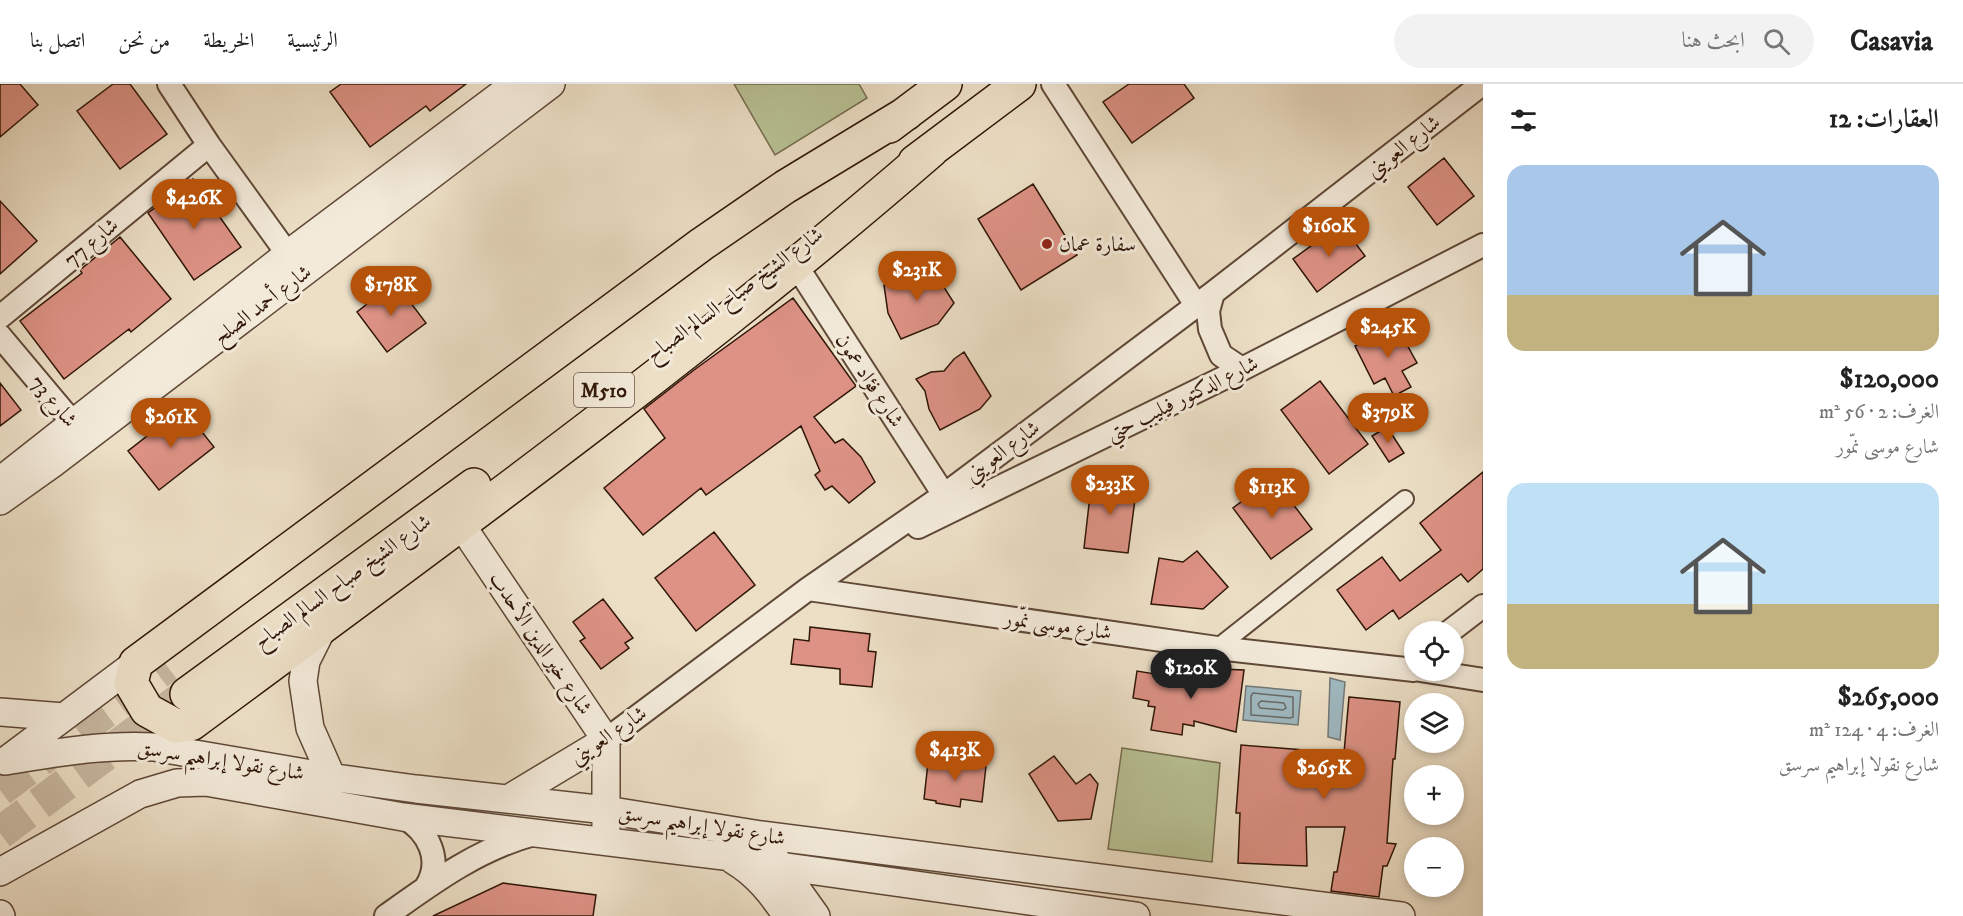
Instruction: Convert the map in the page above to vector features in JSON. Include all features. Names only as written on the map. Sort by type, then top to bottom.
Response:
[{"type":"highway","points":[[932,150],[796,265],[681,357],[191,724],[176,726],[147,710],[131,683],[152,665],[702,244],[785,187],[907,113],[945,84]]},
{"type":"highway","name":"شارع الشيخ صباح السالم الصباح","points":[[187,694],[1020,84]]},
{"type":"street","points":[[169,84],[209,145],[294,264]]},
{"type":"street","name":"شارع أحمد الصلح","points":[[0,501],[79,430],[294,264],[514,84]]},
{"type":"street","name":"شارع أحمد الصلح","points":[[294,264],[551,84]]},
{"type":"street","points":[[1053,84],[1204,299],[1210,329],[1221,355],[1242,369]]},
{"type":"street","name":"شارع العويني","points":[[508,799],[606,740],[845,562],[944,495],[1204,299],[1482,84]]},
{"type":"street","name":"شارع 77","points":[[0,317],[209,145]]},
{"type":"street","name":"شارع الدكتور فيليب حتي","points":[[845,562],[1242,369],[1483,245]]},
{"type":"street","name":"شارع فؤاد عمون","points":[[796,265],[944,495]]},
{"type":"street","name":"شارع 73","points":[[0,336],[79,430]]},
{"type":"street","name":"شارع أحمد الصلح","points":[[0,481],[79,430]]},
{"type":"street","points":[[1217,648],[1405,499]]},
{"type":"street","name":"شارع خير الدين الأحدب","points":[[460,523],[606,740]]},
{"type":"street","name":"شارع موسى نمّور","points":[[808,589],[1217,648],[1404,665]]},
{"type":"street","points":[[1463,621],[1483,606]]},
{"type":"street","points":[[323,626],[306,661],[303,681],[310,728],[327,765],[328,790]]},
{"type":"street","points":[[2,763],[64,717],[152,665]]},
{"type":"street","name":"شارع موسى نمّور","points":[[1464,676],[1483,680]]},
{"type":"street","points":[[0,712],[64,717]]},
{"type":"street","points":[[606,740],[606,841]]},
{"type":"street","name":"شارع نقولا إبراهيم سرسق","points":[[2,763],[93,747],[126,745],[154,747],[328,790],[403,817],[724,855],[780,866],[1136,916]]},
{"type":"street","name":"شارع نقولا إبراهيم سرسق","points":[[0,872],[130,799],[153,789],[177,783],[206,782],[508,799],[606,810],[761,835],[1401,916]]},
{"type":"street","points":[[403,817],[420,831],[432,851],[434,867],[426,887]]},
{"type":"street","points":[[386,916],[454,869],[493,849],[537,833]]},
{"type":"street","points":[[761,835],[816,916]]},
{"type":"street","points":[[724,855],[753,874],[788,916]]},
{"type":"green space","points":[[734,84],[859,84],[867,98],[775,155]]},
{"type":"green space","points":[[1122,748],[1220,763],[1212,862],[1108,849]]},
{"type":"water","points":[[1330,678],[1345,682],[1340,740],[1328,737]]},
{"type":"water","points":[[1246,686],[1301,691],[1298,725],[1243,720]]},
{"type":"building","points":[[0,84],[20,84],[38,105],[0,137]]},
{"type":"building","points":[[113,84],[130,84],[167,134],[120,169],[77,111]]},
{"type":"building","points":[[341,84],[466,84],[430,111],[426,106],[370,147],[330,92]]},
{"type":"building","points":[[1129,84],[1184,84],[1194,98],[1132,143],[1103,102]]},
{"type":"building","points":[[1444,158],[1474,196],[1437,225],[1408,187]]},
{"type":"building","points":[[193,179],[241,247],[194,280],[148,213]]},
{"type":"building","points":[[1033,184],[1077,255],[1021,290],[978,219]]},
{"type":"building","points":[[0,201],[37,241],[0,274]]},
{"type":"building","points":[[1341,224],[1365,256],[1317,292],[1293,259]]},
{"type":"building","points":[[120,237],[171,299],[131,332],[129,329],[64,379],[20,321],[82,273],[80,270]]},
{"type":"building","points":[[928,262],[954,303],[938,324],[901,339],[888,313],[884,285],[906,281]]},
{"type":"building","points":[[395,282],[426,323],[387,352],[357,312]]},
{"type":"building","points":[[793,298],[856,386],[814,417],[835,443],[843,439],[861,457],[875,482],[849,503],[832,486],[825,490],[815,475],[820,471],[801,426],[706,495],[701,488],[643,535],[604,488],[665,438],[644,409]]},
{"type":"building","points":[[1396,325],[1417,363],[1402,371],[1411,387],[1394,396],[1385,378],[1374,384],[1355,346]]},
{"type":"building","points":[[964,352],[991,396],[980,409],[940,430],[929,409],[925,391],[916,379],[931,372],[944,371],[954,359]]},
{"type":"building","points":[[1320,381],[1368,444],[1329,474],[1281,410]]},
{"type":"building","points":[[0,383],[21,410],[0,426]]},
{"type":"building","points":[[183,408],[214,447],[159,490],[128,451]]},
{"type":"building","points":[[1387,427],[1404,453],[1389,462],[1372,436]]},
{"type":"building","points":[[1483,472],[1483,569],[1468,582],[1461,574],[1399,619],[1393,610],[1366,630],[1337,590],[1382,557],[1400,581],[1441,550],[1420,523]]},
{"type":"building","points":[[1092,478],[1137,484],[1128,553],[1084,548]]},
{"type":"building","points":[[1273,478],[1312,529],[1271,559],[1233,508]]},
{"type":"building","points":[[714,532],[755,585],[696,631],[655,578]]},
{"type":"building","points":[[1197,551],[1228,587],[1203,609],[1151,604],[1159,558],[1183,562]]},
{"type":"building","points":[[603,599],[633,638],[625,643],[629,648],[601,669],[580,641],[585,638],[573,622]]},
{"type":"building","points":[[810,627],[870,634],[868,651],[876,652],[872,687],[840,684],[840,669],[791,664],[794,639],[809,641]]},
{"type":"building","points":[[1219,669],[1244,670],[1236,732],[1194,721],[1194,726],[1183,724],[1182,735],[1151,730],[1155,707],[1148,706],[1149,701],[1133,698],[1137,671],[1216,684]]},
{"type":"building","points":[[1349,697],[1400,702],[1387,843],[1396,844],[1387,866],[1383,866],[1379,897],[1331,891],[1334,872],[1337,872],[1345,827],[1306,827],[1307,866],[1238,863],[1240,813],[1236,813],[1241,745],[1304,750],[1303,759],[1343,764]]},
{"type":"building","points":[[1054,756],[1076,784],[1090,774],[1098,784],[1091,819],[1058,821],[1029,774]]},
{"type":"building","points":[[944,757],[963,760],[963,763],[986,766],[982,802],[961,799],[960,807],[924,799],[928,763],[943,766]]},
{"type":"building","points":[[503,883],[596,895],[593,916],[433,916]]},
{"type":"tunnel","points":[[0,790],[167,666]]},
{"type":"tunnel","points":[[0,833],[187,694]]},
{"type":"place","name":"سفارة عمان","points":[[1047,244]]}]
